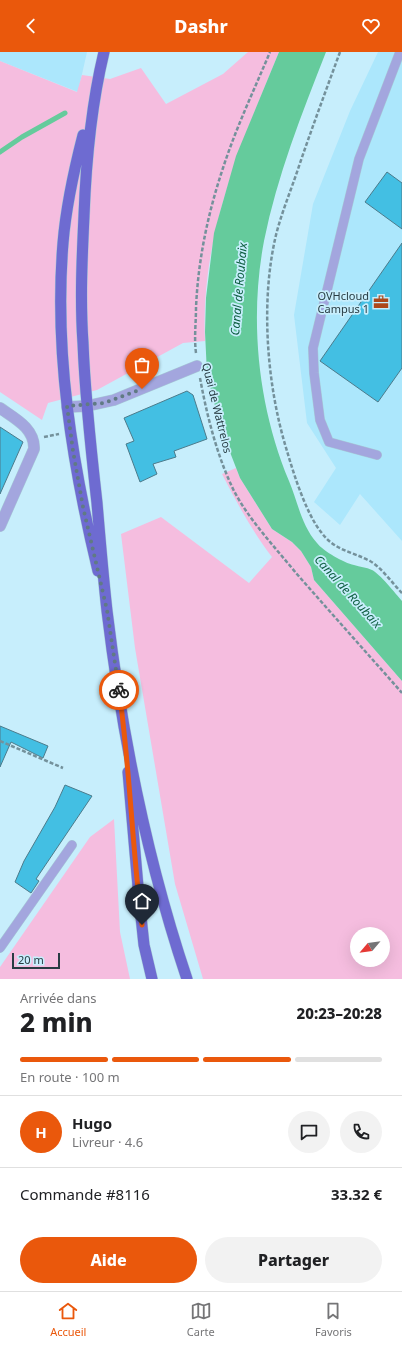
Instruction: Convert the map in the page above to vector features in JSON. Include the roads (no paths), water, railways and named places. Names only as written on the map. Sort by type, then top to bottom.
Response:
[{"type":"main road","points":[[104,52],[92,107],[84,131],[72,182],[63,244],[61,316],[63,362],[73,451],[83,507],[107,610]]},
{"type":"main road","points":[[92,107],[87,155],[82,282],[82,342],[107,610],[124,728],[135,869],[144,945],[152,979]]},
{"type":"main road","points":[[124,728],[158,884],[171,932],[187,979]]},
{"type":"street","points":[[67,406],[87,406],[114,400],[197,366]]},
{"type":"street","points":[[0,408],[26,427],[34,444],[34,449],[0,526]]},
{"type":"lane","points":[[377,455],[329,442],[320,420],[314,373],[313,348],[360,159],[400,52]]},
{"type":"lane","points":[[0,948],[72,845]]},
{"type":"water","name":"Canal de Roubaix","points":[[279,52],[326,52],[299,121],[283,169],[269,217],[264,241],[259,271],[257,332],[259,363],[264,393],[278,453],[307,529],[324,550],[345,562],[368,568],[379,575],[402,601],[402,681],[314,580],[311,567],[301,551],[292,542],[272,529],[240,478],[217,414],[207,374],[205,332],[206,298],[214,233],[236,156]]},
{"type":"waterway","points":[[0,152],[22,137],[65,113]]},
{"type":"place","name":"OVHcloud Campus 1","points":[[381,302]]}]
